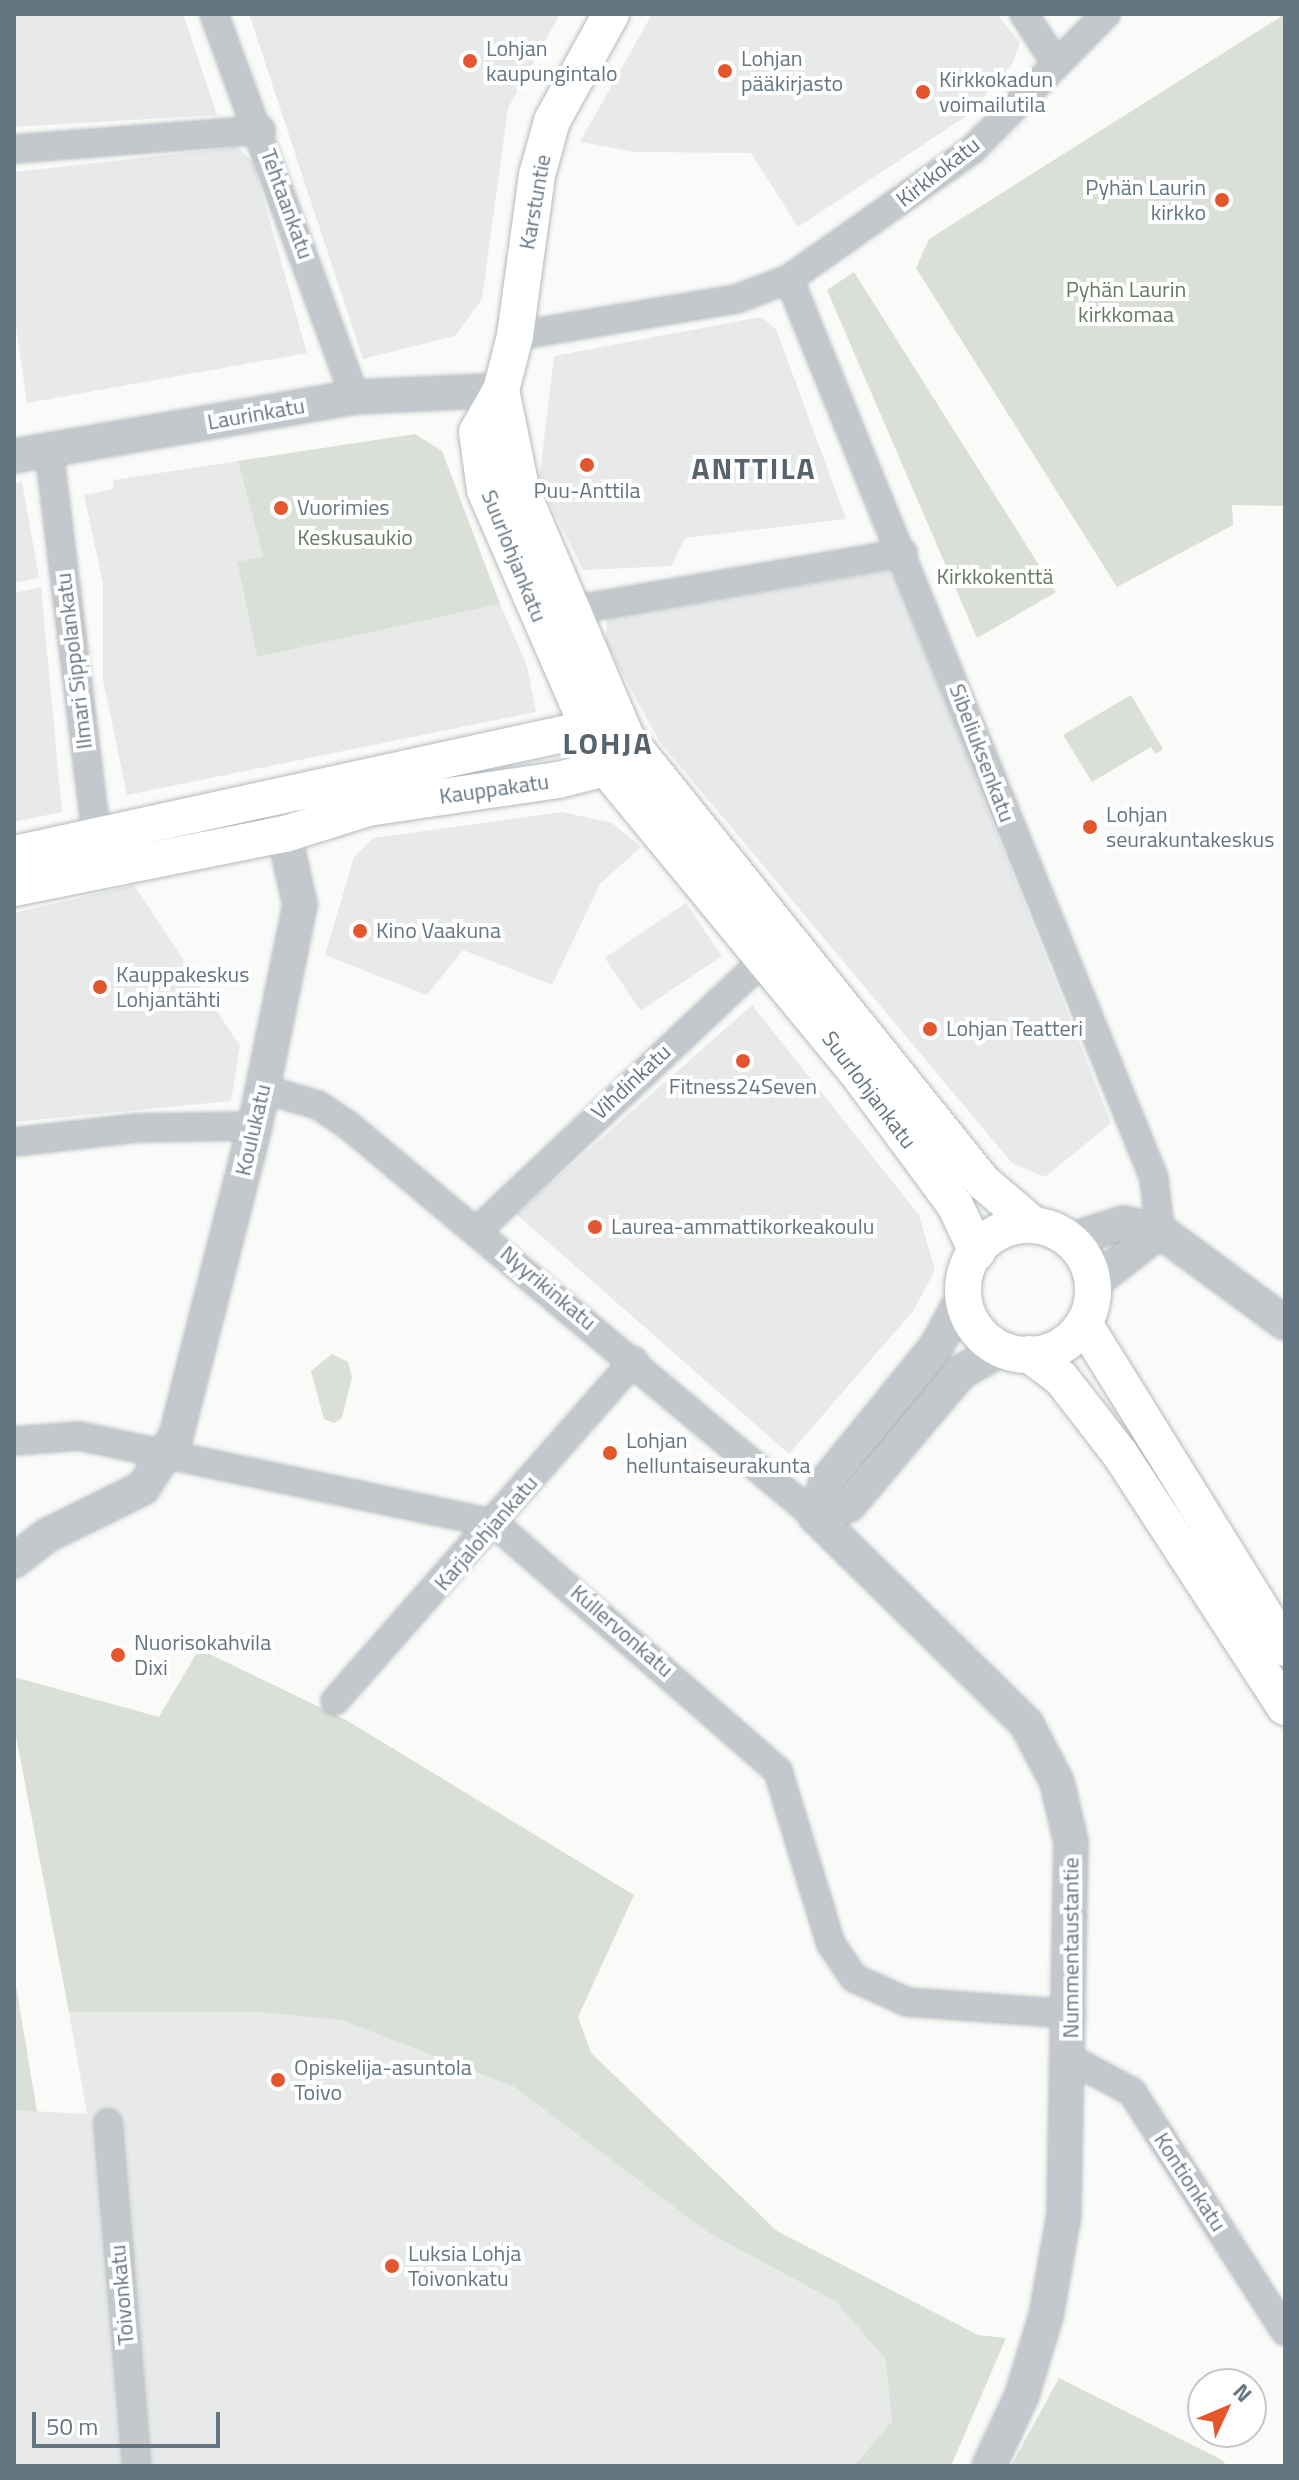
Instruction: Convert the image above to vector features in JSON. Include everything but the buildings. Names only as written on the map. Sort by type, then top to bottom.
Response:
[{"type":"main road","name":"Karstuntie","points":[[501,390],[515,336],[548,134],[605,18]]},
{"type":"main road","name":"Suurlohjankatu","points":[[501,390],[522,492],[626,737],[983,1182],[1030,1222]]},
{"type":"main road","name":"Suurlohjankatu","points":[[501,390],[477,432],[485,490],[586,729],[606,768],[766,958],[939,1182],[977,1252]]},
{"type":"main road","name":"Kauppakatu","points":[[14,888],[99,854],[281,817],[586,729],[626,737]]},
{"type":"main road","points":[[606,768],[626,737]]},
{"type":"main road","name":"Kauppakatu","points":[[281,817],[368,808],[606,768]]},
{"type":"main road","name":"Kauppakatu","points":[[14,854],[99,854]]},
{"type":"main road","points":[[1015,1352],[1063,1344],[1085,1325],[1093,1283],[1070,1240],[1030,1222],[977,1252],[962,1299],[973,1327],[1015,1352],[1061,1378],[1120,1454],[1285,1707]]},
{"type":"main road","points":[[1085,1325],[1285,1648]]},
{"type":"street","name":"Tehtaankatu","points":[[214,14],[261,130],[355,397]]},
{"type":"street","points":[[1024,14],[1053,59]]},
{"type":"street","name":"Kirkkokatu","points":[[789,279],[972,150],[1053,59],[1106,14]]},
{"type":"street","points":[[14,149],[261,130]]},
{"type":"street","points":[[515,336],[736,299],[789,279]]},
{"type":"street","name":"Sibeliuksenkatu","points":[[789,279],[903,553],[1154,1178],[1160,1231]]},
{"type":"street","name":"Laurinkatu","points":[[14,456],[355,397],[501,390]]},
{"type":"street","name":"Ilmari Sippolankatu","points":[[49,450],[99,854]]},
{"type":"street","points":[[573,610],[903,553]]},
{"type":"street","name":"Koulukatu","points":[[167,1455],[255,1126],[300,905],[281,817]]},
{"type":"street","name":"Vihdinkatu","points":[[478,1230],[766,958]]},
{"type":"street","name":"Nyyrikinkatu","points":[[263,1089],[328,1112],[478,1230],[815,1516]]},
{"type":"street","points":[[14,1142],[137,1128],[255,1126]]},
{"type":"street","points":[[1070,1240],[1123,1223],[1160,1231],[1285,1323]]},
{"type":"street","points":[[1093,1283],[1160,1231]]},
{"type":"street","points":[[815,1516],[826,1482],[936,1347],[962,1299]]},
{"type":"street","points":[[815,1516],[849,1505],[961,1372],[1015,1352]]},
{"type":"street","name":"Karjalohjankatu","points":[[335,1701],[495,1524],[634,1361]]},
{"type":"street","name":"Kullervonkatu","points":[[14,1441],[79,1436],[495,1524],[778,1771],[831,1944],[854,1978],[907,2002],[1072,2014]]},
{"type":"street","points":[[14,1561],[46,1536],[128,1499],[167,1455]]},
{"type":"street","name":"Nummentaustantie","points":[[815,1516],[983,1675],[1033,1735],[1057,1782],[1071,1842],[1072,2014],[1064,2215],[1046,2316],[1022,2395],[989,2466]]},
{"type":"street","name":"Kontionkatu","points":[[1071,2059],[1132,2092],[1285,2331]]},
{"type":"street","name":"Toivonkatu","points":[[108,2123],[137,2466]]},
{"type":"shaded area","points":[[14,14],[183,14],[217,115],[14,127]]},
{"type":"shaded area","points":[[249,14],[560,14],[508,108],[482,299],[455,336],[363,359]]},
{"type":"shaded area","points":[[652,14],[997,14],[1020,43],[1012,64],[968,115],[798,227],[751,153],[636,152],[580,142]]},
{"type":"shaded area","points":[[237,147],[253,162],[307,353],[27,403],[14,312],[14,172]]},
{"type":"shaded area","points":[[761,317],[776,329],[846,519],[685,538],[671,566],[583,570],[539,481],[554,356]]},
{"type":"shaded area","points":[[238,461],[263,557],[237,563],[257,657],[500,604],[527,666],[536,712],[127,795],[103,680],[103,583],[84,495],[113,489],[114,480]]},
{"type":"shaded area","points":[[22,482],[39,578],[14,583],[14,483]]},
{"type":"shaded area","points":[[893,570],[1111,1123],[1045,1177],[1012,1163],[659,741],[606,643],[607,618]]},
{"type":"shaded area","points":[[41,587],[62,812],[14,822],[14,593]]},
{"type":"shaded area","points":[[562,812],[612,823],[641,847],[600,884],[552,985],[463,950],[427,995],[325,955],[354,857],[373,838]]},
{"type":"shaded area","name":"Kauppakeskus Lohjantähti","points":[[134,885],[240,1046],[231,1101],[14,1122],[14,913]]},
{"type":"shaded area","points":[[686,903],[722,956],[641,1011],[605,958]]},
{"type":"shaded area","points":[[752,1005],[919,1215],[935,1270],[914,1310],[789,1454],[516,1214]]},
{"type":"shaded area","name":"Luksia Lohja Toivonkatu","points":[[69,2012],[255,2012],[341,2020],[514,2087],[707,2232],[835,2301],[885,2357],[892,2421],[854,2466],[14,2466],[14,2110],[87,2114]]},
{"type":"green space","name":"Pyhän Laurin kirkkomaa","points":[[1285,14],[1285,506],[1232,505],[1233,525],[1117,587],[916,268],[929,239]]},
{"type":"green space","name":"Kirkkokenttä","points":[[854,272],[1056,592],[977,638],[827,290]]},
{"type":"green space","name":"Keskusaukio","points":[[415,434],[442,451],[500,604],[257,657],[237,562],[263,557],[238,461]]},
{"type":"green space","points":[[1131,695],[1163,749],[1156,754],[1151,747],[1092,782],[1063,735]]},
{"type":"green space","points":[[332,1354],[348,1362],[352,1377],[342,1418],[334,1423],[324,1419],[311,1371]]},
{"type":"green space","points":[[199,1649],[346,1720],[634,1895],[578,2017],[591,2053],[777,2231],[978,2335],[1006,2338],[951,2466],[854,2466],[892,2421],[885,2358],[835,2301],[707,2232],[514,2087],[341,2020],[255,2012],[69,2012],[14,1726],[14,1677],[159,1717]]},
{"type":"green space","points":[[14,1974],[37,2112],[14,2110]]},
{"type":"green space","points":[[1059,2378],[1187,2442],[1187,2448],[1198,2448],[1222,2460],[1227,2466],[1011,2466]]},
{"type":"place","name":"Lohjan kaupungintalo","points":[[470,61]]},
{"type":"place","name":"Lohjan pääkirjasto","points":[[725,71]]},
{"type":"place","name":"Kirkkokadun voimailutila","points":[[923,92]]},
{"type":"place","name":"Pyhän Laurin kirkko","points":[[1222,200]]},
{"type":"place","name":"Puu-Anttila","points":[[587,465]]},
{"type":"place","name":"Vuorimies","points":[[281,508]]},
{"type":"place","name":"Lohjan seurakuntakeskus","points":[[1090,827]]},
{"type":"place","name":"Kino Vaakuna","points":[[360,931]]},
{"type":"place","name":"Kauppakeskus Lohjantähti","points":[[100,987]]},
{"type":"place","name":"Lohjan Teatteri","points":[[930,1029]]},
{"type":"place","name":"Fitness24Seven","points":[[743,1061]]},
{"type":"place","name":"Laurea-ammattikorkeakoulu","points":[[595,1227]]},
{"type":"place","name":"Lohjan helluntaiseurakunta","points":[[610,1453]]},
{"type":"place","name":"Nuorisokahvila Dixi","points":[[118,1655]]},
{"type":"place","name":"Opiskelija-asuntola Toivo","points":[[278,2080]]},
{"type":"place","name":"Luksia Lohja Toivonkatu","points":[[392,2266]]},
{"type":"district","name":"ANTTILA","points":[[754,468]]},
{"type":"district","name":"LOHJA","points":[[608,743]]}]
